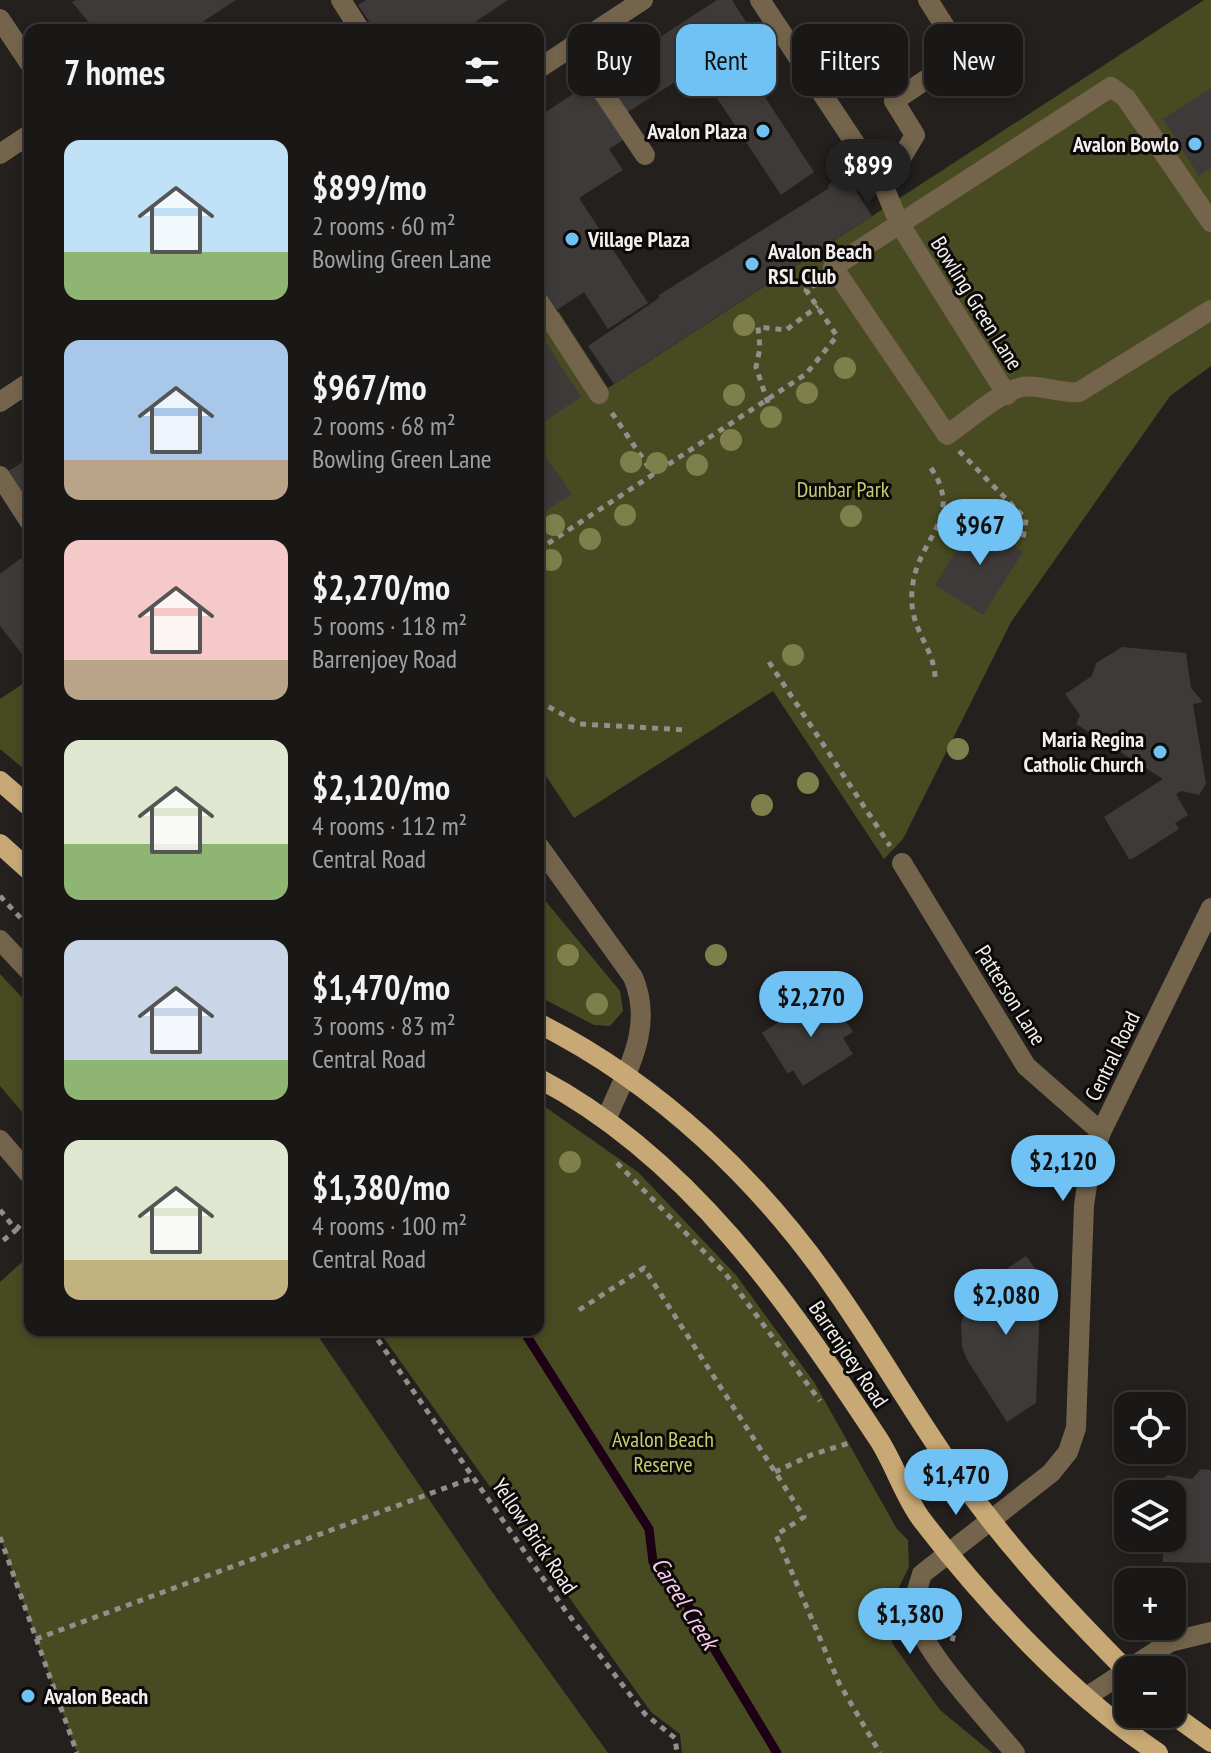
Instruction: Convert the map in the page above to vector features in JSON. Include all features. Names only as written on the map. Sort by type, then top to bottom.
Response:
[{"type":"main road","points":[[0,781],[24,802]]},
{"type":"main road","points":[[0,844],[24,866]]},
{"type":"main road","name":"Barrenjoey Road","points":[[544,1026],[578,1044],[690,1122],[778,1217],[836,1290],[990,1519],[1065,1610],[1114,1658]]},
{"type":"main road","name":"Barrenjoey Road","points":[[544,1082],[606,1120],[709,1212],[748,1255],[807,1332],[892,1460],[921,1518],[1033,1646],[1158,1753]]},
{"type":"main road","points":[[1186,1724],[1211,1742]]},
{"type":"street","points":[[341,0],[356,24]]},
{"type":"street","points":[[606,24],[643,0]]},
{"type":"street","name":"Bowling Green Lane","points":[[760,0],[884,187],[899,223],[1007,395],[1020,387],[1037,387],[1060,394],[1079,392],[1211,310]]},
{"type":"street","points":[[884,187],[915,135],[894,101],[963,55],[934,2]]},
{"type":"street","points":[[0,19],[24,55]]},
{"type":"street","points":[[544,65],[568,49]]},
{"type":"street","points":[[1007,395],[947,435],[833,267],[1111,87],[1126,98],[1211,222]]},
{"type":"street","points":[[605,96],[645,155]]},
{"type":"street","points":[[0,154],[24,138]]},
{"type":"street","points":[[544,309],[599,394]]},
{"type":"street","points":[[0,402],[24,386]]},
{"type":"street","points":[[0,476],[24,513]]},
{"type":"street","points":[[544,853],[633,977],[642,999],[641,1032],[606,1120]]},
{"type":"street","name":"Patterson Lane","points":[[902,863],[1026,1066],[1101,1132]]},
{"type":"street","name":"Central Road","points":[[1015,1753],[919,1629],[914,1598],[922,1574],[948,1550],[1051,1473],[1068,1452],[1076,1428],[1084,1205],[1090,1166],[1101,1132],[1211,908]]},
{"type":"street","points":[[0,940],[24,966]]},
{"type":"street","points":[[0,1140],[24,1168]]},
{"type":"street","points":[[1148,1656],[1170,1642],[1211,1632]]},
{"type":"street","points":[[1088,1696],[1114,1678]]},
{"type":"path","points":[[544,546],[768,403],[806,374],[837,336],[806,290]]},
{"type":"path","points":[[768,403],[756,367],[760,348],[758,327],[786,330],[818,306]]},
{"type":"path","points":[[599,394],[654,475]]},
{"type":"path","points":[[958,450],[1026,519],[1023,539]]},
{"type":"path","points":[[931,468],[945,497],[938,530],[917,563],[912,587],[914,626],[936,661],[935,683]]},
{"type":"path","points":[[769,662],[902,863]]},
{"type":"path","points":[[544,704],[580,724],[687,730]]},
{"type":"path","points":[[0,896],[24,922]]},
{"type":"path","points":[[606,1155],[725,1273],[826,1409]]},
{"type":"path","points":[[0,1210],[16,1230]]},
{"type":"path","points":[[0,1243],[24,1220]]},
{"type":"path","points":[[579,1310],[644,1268],[804,1517],[776,1535],[839,1683],[880,1753]]},
{"type":"path","name":"Yellow Brick Road","points":[[375,1336],[575,1622],[645,1714],[675,1738],[677,1753]]},
{"type":"path","points":[[775,1472],[811,1455],[849,1443]]},
{"type":"path","points":[[36,1639],[475,1477]]},
{"type":"path","points":[[0,1537],[77,1753]]},
{"type":"green space","name":"Dunbar Park","points":[[1204,0],[1211,0],[1211,366],[1170,396],[1011,622],[903,839],[884,859],[773,691],[574,818],[544,773],[544,322],[559,312],[608,388]]},
{"type":"green space","points":[[24,683],[24,769],[0,749],[0,699]]},
{"type":"green space","points":[[544,899],[620,991],[623,1011],[610,1026],[594,1025],[544,999]]},
{"type":"green space","points":[[0,974],[24,1000],[24,1114],[0,1086]]},
{"type":"green space","name":"Avalon Beach Reserve","points":[[544,1106],[638,1172],[736,1275],[814,1382],[897,1529],[908,1540],[909,1567],[894,1597],[892,1643],[940,1710],[992,1753],[682,1753],[680,1734],[651,1712],[382,1336],[544,1336]]},
{"type":"green space","points":[[24,1260],[24,1336],[318,1336],[490,1589],[608,1753],[77,1753],[0,1537],[0,1282]]},
{"type":"building","points":[[236,0],[199,24],[90,24],[72,2]]},
{"type":"building","points":[[366,0],[508,0],[472,24],[371,24],[358,5]]},
{"type":"building","points":[[717,0],[732,0],[747,24],[680,24]]},
{"type":"building","points":[[676,27],[676,81],[660,92],[660,37]]},
{"type":"building","name":"Avalon Bowlo","points":[[1211,88],[1211,168],[1199,176],[1163,119]]},
{"type":"building","name":"Village Plaza","points":[[570,96],[599,96],[626,138],[609,149],[623,170],[579,198],[648,303],[608,329],[584,292],[557,310],[544,290],[544,113]]},
{"type":"building","points":[[610,96],[653,96],[623,115]]},
{"type":"building","points":[[716,96],[764,96],[814,172],[781,195]]},
{"type":"building","name":"Avalon Beach RSL Club","points":[[845,173],[872,216],[614,384],[588,346],[659,298],[659,295],[829,188],[828,185]]},
{"type":"building","points":[[544,339],[581,397],[544,422]]},
{"type":"building","points":[[544,454],[572,494],[544,512]]},
{"type":"building","points":[[24,461],[24,495],[9,471]]},
{"type":"building","points":[[994,520],[1005,528],[1000,537],[1023,552],[983,615],[935,585],[975,521],[988,530]]},
{"type":"building","points":[[21,558],[24,562],[24,656],[0,626],[0,574]]},
{"type":"building","name":"Maria Regina Catholic Church","points":[[1122,647],[1186,653],[1191,688],[1203,702],[1193,704],[1206,784],[1199,795],[1181,791],[1176,794],[1188,815],[1175,823],[1179,829],[1132,859],[1129,859],[1104,817],[1163,779],[1076,724],[1080,715],[1065,694],[1092,676],[1096,663]]},
{"type":"building","points":[[826,991],[853,1032],[843,1038],[853,1054],[803,1086],[793,1070],[788,1074],[762,1033]]},
{"type":"building","points":[[1026,1256],[1041,1277],[1036,1403],[1007,1422],[967,1360],[962,1347],[961,1325],[966,1306],[982,1285]]},
{"type":"building","points":[[1201,1469],[1211,1470],[1211,1563],[1163,1562],[1163,1552],[1186,1552],[1186,1480],[1162,1480],[1168,1475],[1192,1479]]},
{"type":"waterway","name":"Careel Creek","points":[[527,1336],[649,1529],[653,1562],[678,1589],[777,1753]]},
{"type":"place","name":"Avalon Plaza","points":[[763,131]]},
{"type":"place","name":"Avalon Bowlo","points":[[1195,144]]},
{"type":"place","name":"Village Plaza","points":[[572,239]]},
{"type":"place","name":"Avalon Beach RSL Club","points":[[752,264]]},
{"type":"place","name":"Maria Regina Catholic Church","points":[[1160,752]]},
{"type":"place","name":"Avalon Beach","points":[[28,1696]]}]
